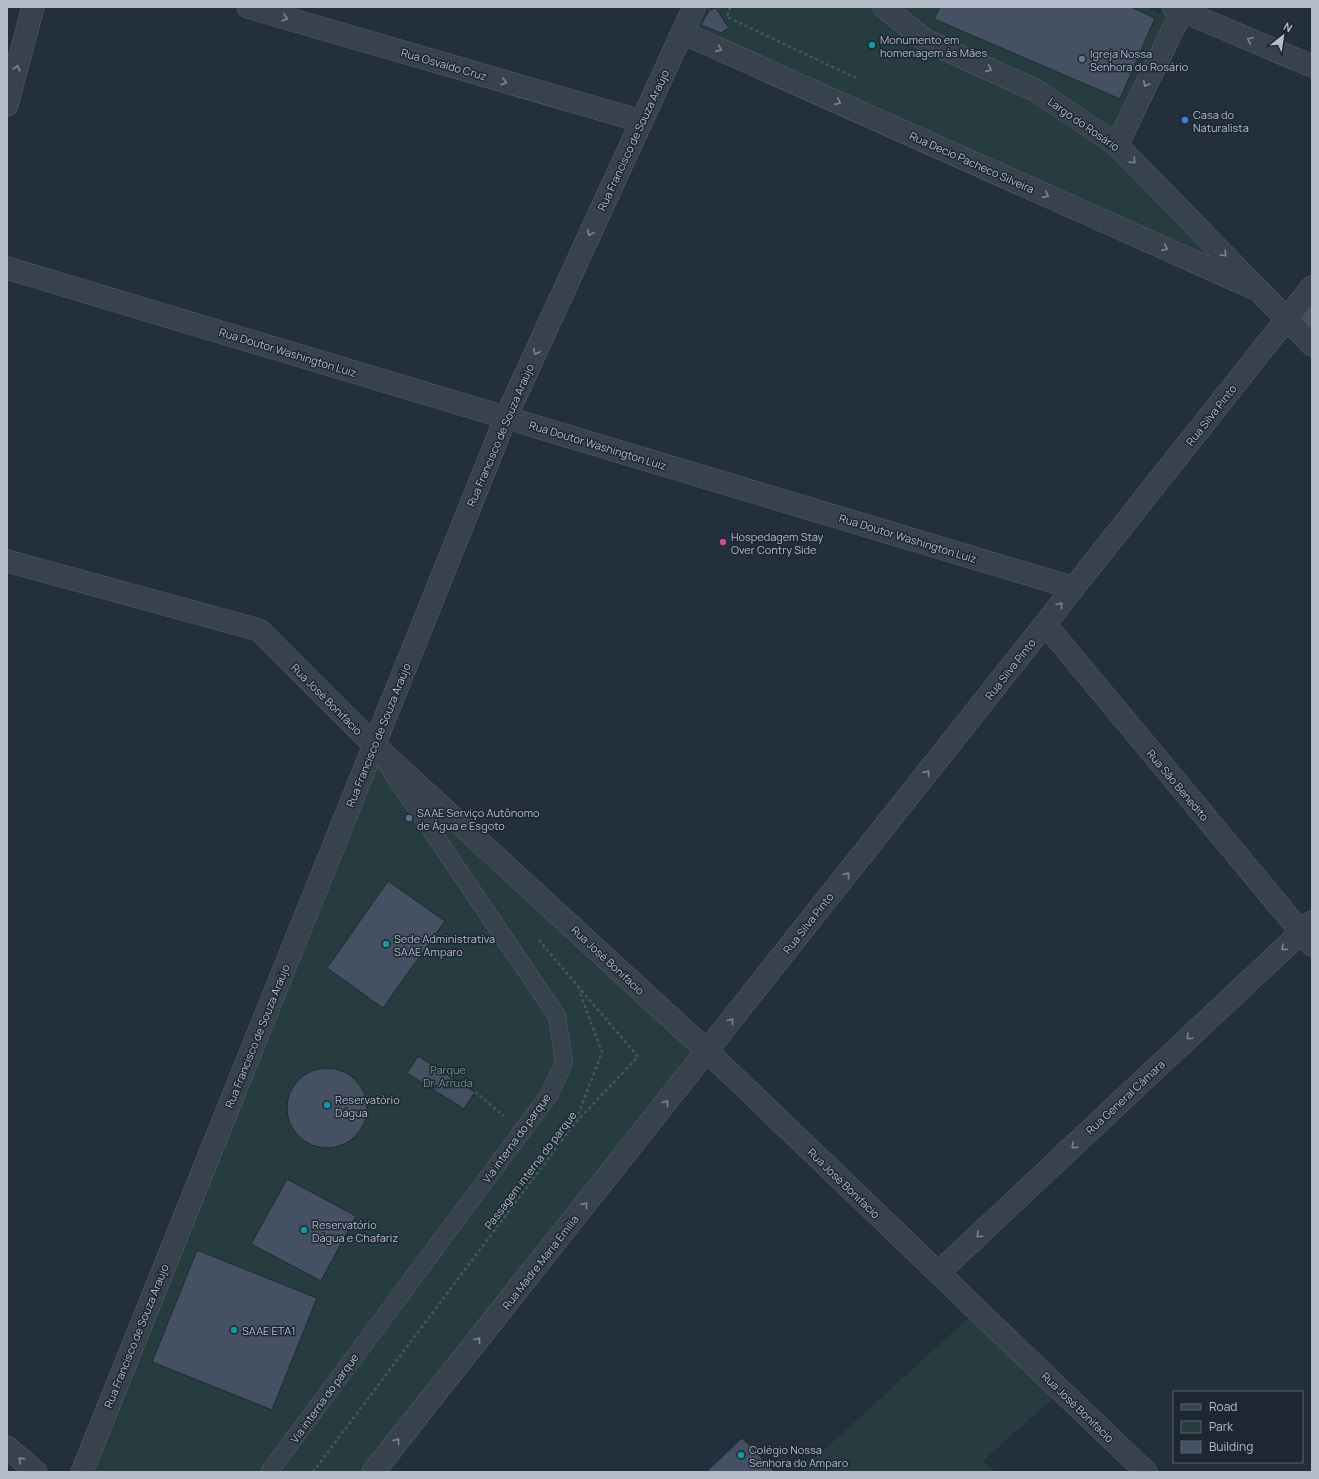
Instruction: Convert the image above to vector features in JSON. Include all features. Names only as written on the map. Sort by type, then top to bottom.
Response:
[{"type":"street","points":[[7,106],[33,7]]},
{"type":"street","name":"Rua Osvaldo Cruz","points":[[248,7],[641,121]]},
{"type":"street","name":"Rua Francisco de Souza Araújo","points":[[82,1472],[506,417],[694,7]]},
{"type":"street","name":"Largo do Rosário","points":[[884,7],[925,40],[1035,90],[1117,145],[1312,345]]},
{"type":"street","points":[[1117,145],[1178,9],[1312,66]]},
{"type":"street","name":"Rua Decio Pacheco Silveira","points":[[683,33],[1260,290]]},
{"type":"street","name":"Rua Doutor Washington Luiz","points":[[7,268],[1074,588]]},
{"type":"street","name":"Rua Silva Pinto","points":[[707,1051],[1312,287]]},
{"type":"street","name":"Rua José Bonifacio","points":[[7,561],[259,630],[374,745],[707,1051],[1146,1472]]},
{"type":"street","name":"Rua São Benedito","points":[[1045,624],[1308,933]]},
{"type":"street","name":"Rua General Câmara","points":[[938,1273],[1308,933]]},
{"type":"street","name":"Rua Madre Maria Emília","points":[[373,1472],[707,1051]]},
{"type":"street","points":[[7,1447],[36,1472]]},
{"type":"lane","name":"Via interna do parque","points":[[269,1472],[549,1095],[564,1062],[557,1016],[374,745]]},
{"type":"path","name":"Passagem interna do parque","points":[[313,1472],[575,1123],[638,1057],[533,933]]},
{"type":"path","points":[[475,1092],[521,1131]]},
{"type":"green space","points":[[706,7],[870,7],[931,51],[1035,99],[1107,150],[1224,268],[695,33]]},
{"type":"green space","name":"Igreja Nossa Senhora do Rosário","points":[[899,7],[1147,7],[1167,16],[1113,133],[926,30]]},
{"type":"green space","name":"Parque Dr. Arruda","points":[[374,750],[703,1051],[391,1472],[85,1472]]},
{"type":"green space","points":[[977,1310],[1061,1391],[983,1461],[995,1472],[800,1472]]},
{"type":"building","name":"Igreja Nossa Senhora do Rosário","points":[[940,7],[1131,7],[1155,18],[1120,99],[934,19]]},
{"type":"building","points":[[716,8],[729,28],[721,33],[701,25],[709,10]]},
{"type":"building","points":[[1312,295],[1312,340],[1293,320]]},
{"type":"building","name":"Sede Administrativa SAAE Amparo","points":[[388,881],[445,921],[383,1008],[327,968]]},
{"type":"building","points":[[418,1056],[475,1092],[464,1109],[407,1073]]},
{"type":"building","name":"Reservatório Dágua","points":[[327,1068],[342,1071],[355,1080],[364,1093],[367,1108],[364,1123],[355,1136],[342,1145],[327,1148],[312,1145],[299,1136],[290,1123],[287,1108],[290,1093],[299,1080],[312,1071]]},
{"type":"building","name":"Reservatório Dágua e Chafariz","points":[[287,1179],[356,1216],[321,1281],[251,1244]]},
{"type":"building","name":"SAAE ETA1","points":[[197,1250],[317,1298],[272,1410],[152,1362]]},
{"type":"building","name":"Colégio Nossa Senhora do Amparo","points":[[742,1438],[775,1472],[706,1472]]},
{"type":"place","name":"Monumento em homenagem às Mães","points":[[872,45]]},
{"type":"place","name":"Igreja Nossa Senhora do Rosário","points":[[1082,59]]},
{"type":"place","name":"Casa do Naturalista","points":[[1185,120]]},
{"type":"place","name":"Hospedagem Stay Over Contry Side","points":[[723,542]]},
{"type":"place","name":"SAAE Serviço Autônomo de Água e Esgoto","points":[[409,818]]},
{"type":"place","name":"Sede Administrativa SAAE Amparo","points":[[386,944]]},
{"type":"place","name":"Reservatório Dágua","points":[[327,1105]]},
{"type":"place","name":"Reservatório Dágua e Chafariz","points":[[304,1230]]},
{"type":"place","name":"SAAE ETA1","points":[[234,1330]]},
{"type":"place","name":"Colégio Nossa Senhora do Amparo","points":[[741,1455]]}]
